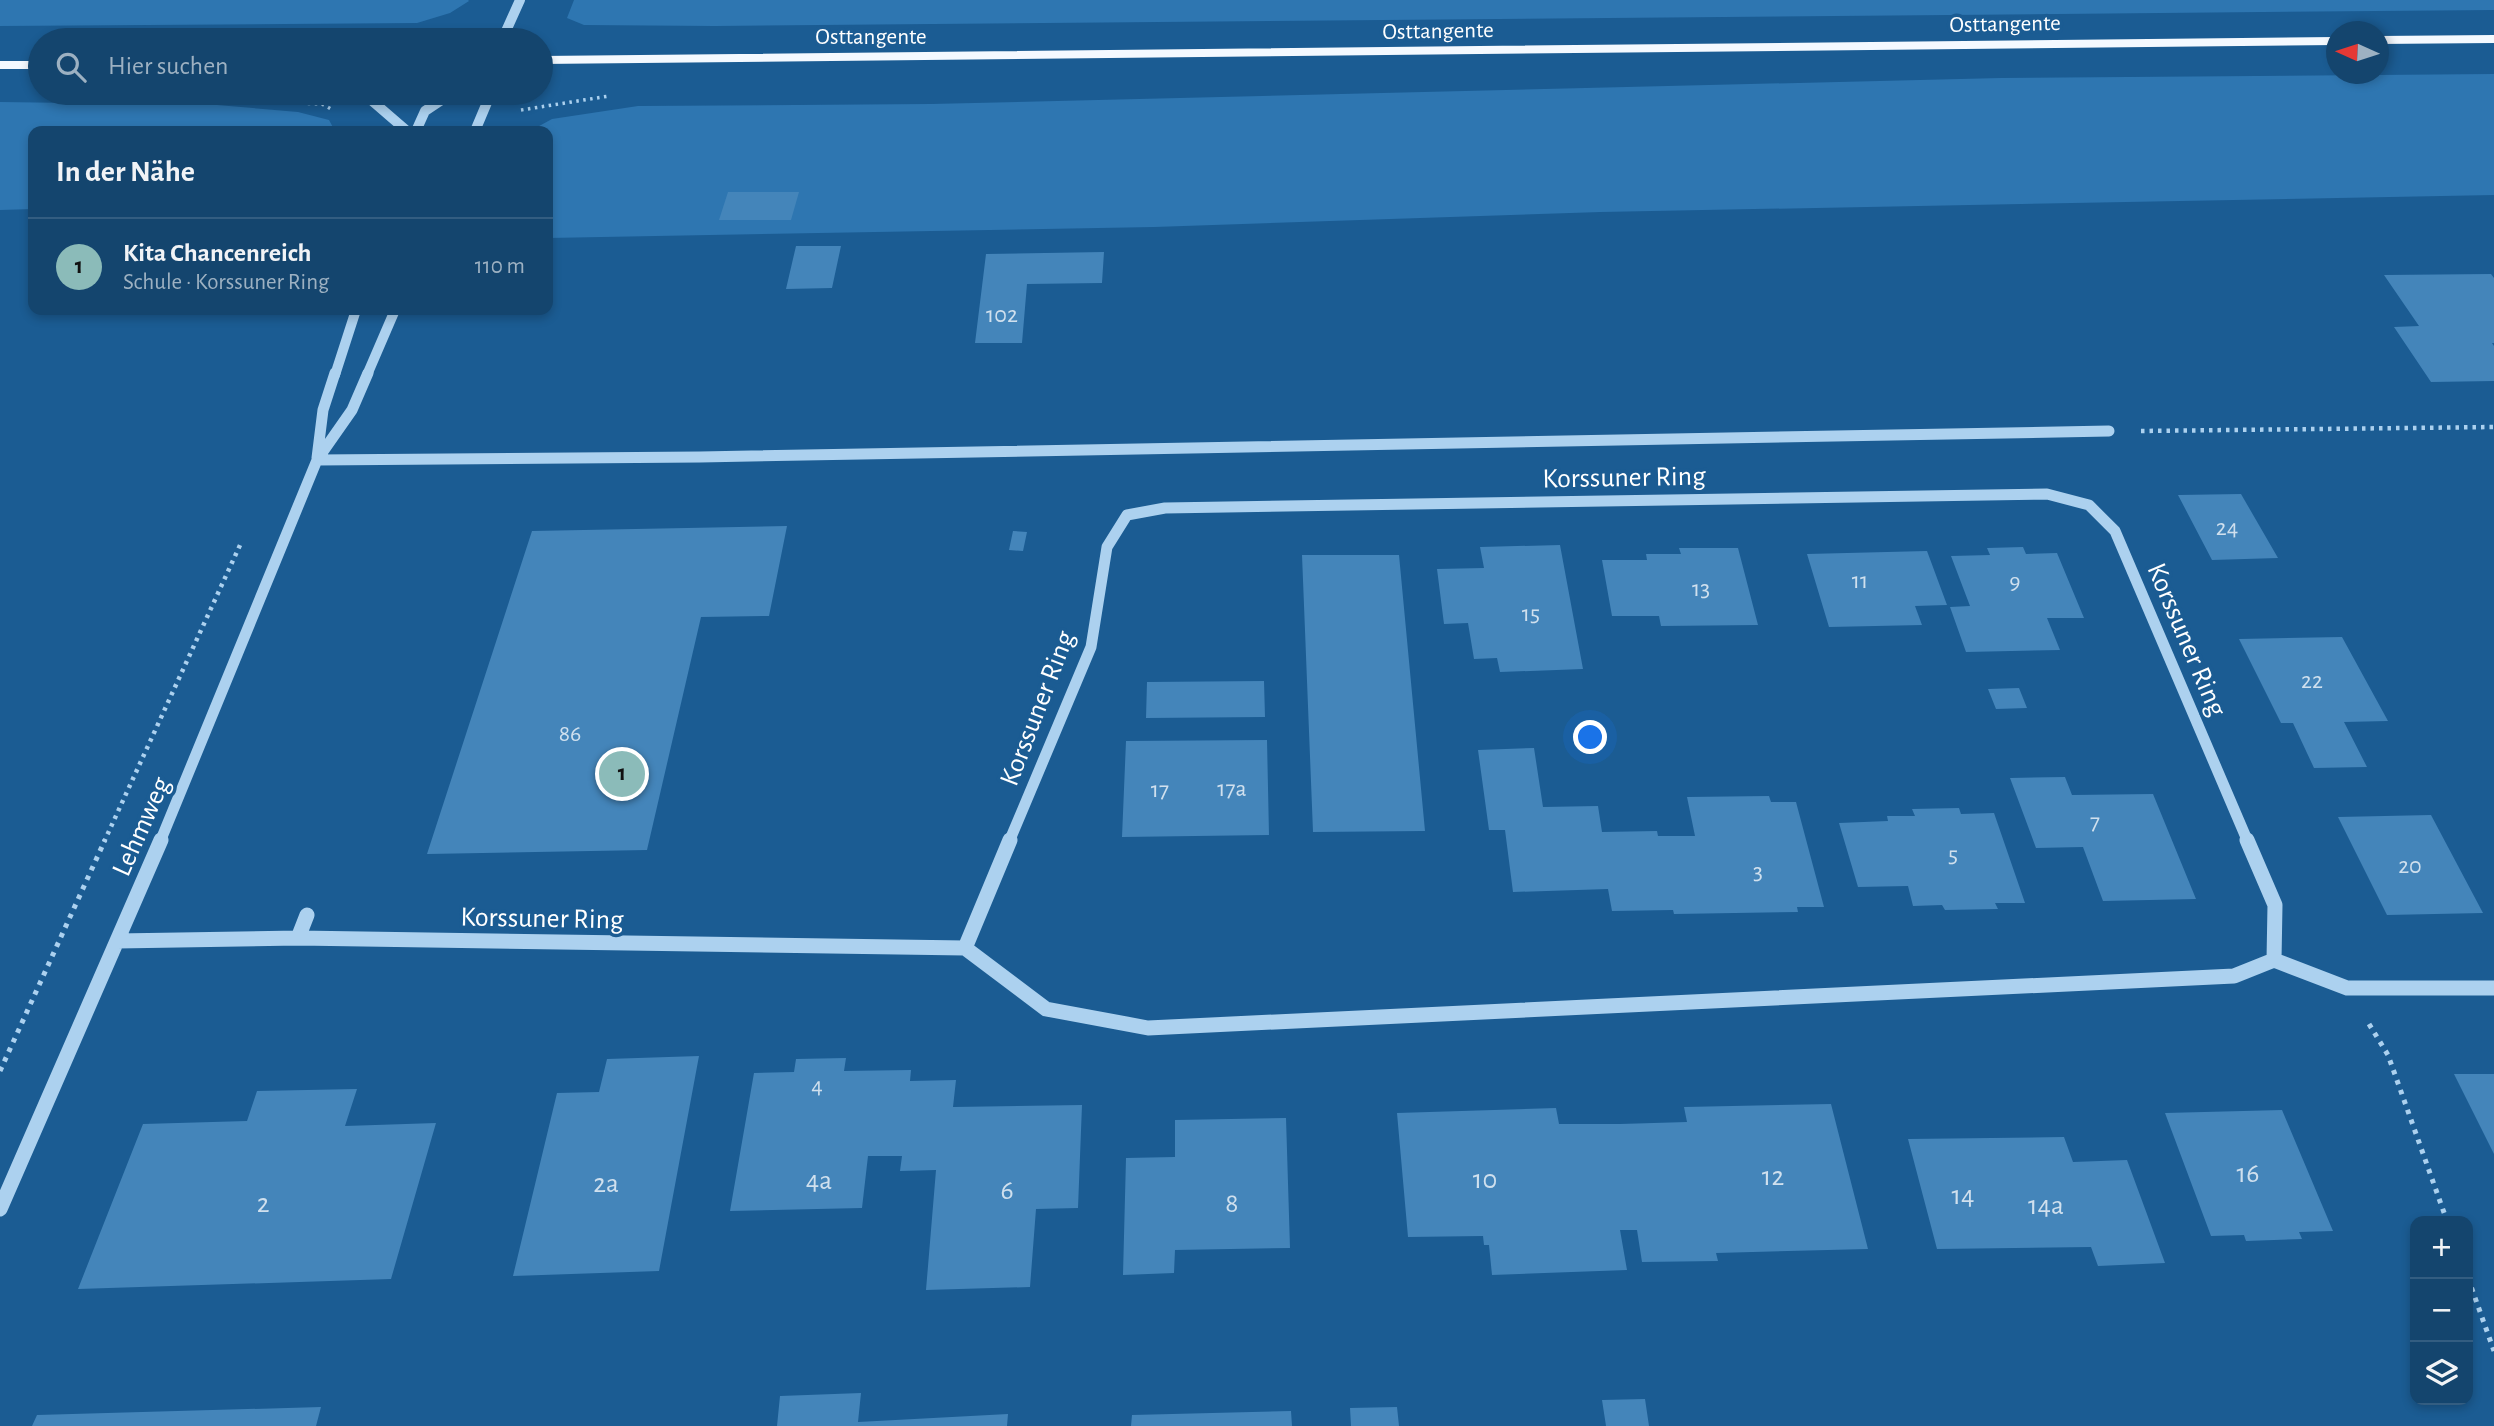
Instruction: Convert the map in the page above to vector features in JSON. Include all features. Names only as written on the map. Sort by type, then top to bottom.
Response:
[{"type":"main road","points":[[2389,40],[2494,39]]},
{"type":"main road","name":"Osttangente","points":[[553,60],[2326,41]]},
{"type":"main road","points":[[0,65],[28,65]]},
{"type":"street","points":[[507,28],[520,0]]},
{"type":"street","points":[[377,105],[401,126]]},
{"type":"street","points":[[418,126],[425,111],[434,105]]},
{"type":"street","points":[[477,126],[486,105]]},
{"type":"street","name":"Lehmweg","points":[[317,460],[323,410],[354,315]]},
{"type":"street","name":"Lehmweg","points":[[0,1209],[193,767],[317,460],[352,410],[393,315]]},
{"type":"street","points":[[317,460],[714,457],[2109,431]]},
{"type":"street","name":"Korssuner Ring","points":[[117,941],[298,938],[965,948],[1091,647],[1107,547],[1127,515],[1179,507],[2047,494],[2089,505],[2115,531],[2274,905],[2274,960]]},
{"type":"street","points":[[298,938],[307,915]]},
{"type":"street","points":[[965,948],[1046,1009],[1148,1028],[2234,976],[2274,960],[2347,988],[2494,988]]},
{"type":"path","points":[[323,105],[342,115]]},
{"type":"path","points":[[2109,431],[2494,427]]},
{"type":"path","points":[[0,1071],[244,536]]},
{"type":"path","points":[[2347,988],[2388,1055],[2445,1216]]},
{"type":"path","points":[[2468,1279],[2494,1351]]},
{"type":"shaded area","points":[[0,0],[469,1],[450,13],[417,23],[0,26]]},
{"type":"shaded area","points":[[574,0],[2494,0],[2494,10],[715,26],[584,25],[567,18]]},
{"type":"shaded area","points":[[2494,74],[2494,195],[1601,212],[1154,227],[553,238],[553,126],[539,126],[552,119],[638,106],[931,104],[2001,78],[2326,75],[2326,84],[2389,84],[2389,75]]},
{"type":"shaded area","points":[[0,102],[28,102],[28,105],[217,105],[298,112],[329,120],[332,126],[28,126],[28,209],[0,210]]},
{"type":"building","points":[[728,192],[799,192],[791,220],[719,220]]},
{"type":"building","points":[[796,246],[841,246],[832,288],[786,289]]},
{"type":"building","points":[[1104,252],[1102,283],[1027,284],[1022,343],[975,343],[986,254]]},
{"type":"building","points":[[2491,274],[2494,278],[2494,381],[2431,382],[2394,327],[2419,326],[2384,275]]},
{"type":"building","points":[[2241,494],[2278,558],[2212,560],[2178,495]]},
{"type":"building","points":[[787,526],[769,616],[701,617],[647,850],[427,854],[532,531]]},
{"type":"building","points":[[1013,531],[1027,532],[1023,551],[1009,550]]},
{"type":"building","points":[[1560,545],[1583,669],[1500,672],[1497,658],[1474,659],[1468,623],[1444,624],[1437,569],[1484,568],[1480,547]]},
{"type":"building","points":[[2023,547],[2026,554],[2057,553],[2084,618],[2047,618],[2060,650],[1966,652],[1950,607],[1970,606],[1951,556],[1990,555],[1987,548]]},
{"type":"building","points":[[1679,548],[1738,548],[1758,625],[1661,626],[1659,616],[1612,616],[1602,560],[1647,560],[1646,554],[1681,554]]},
{"type":"building","points":[[1927,551],[1947,605],[1915,606],[1922,625],[1829,627],[1807,554]]},
{"type":"building","points":[[1302,555],[1399,555],[1425,831],[1313,832]]},
{"type":"building","points":[[2342,637],[2388,721],[2344,722],[2367,767],[2314,768],[2293,723],[2281,723],[2239,639]]},
{"type":"building","points":[[1264,681],[1265,717],[1146,718],[1147,682]]},
{"type":"building","points":[[2019,688],[2027,708],[1996,709],[1988,689]]},
{"type":"building","points":[[1267,740],[1269,835],[1122,837],[1126,741]]},
{"type":"building","points":[[1534,748],[1543,807],[1598,806],[1602,832],[1657,831],[1658,836],[1695,836],[1687,797],[1769,796],[1771,802],[1796,802],[1824,907],[1797,907],[1798,912],[1674,914],[1673,910],[1612,911],[1608,889],[1513,892],[1505,830],[1489,830],[1478,750]]},
{"type":"building","points":[[2065,777],[2072,795],[2153,794],[2196,899],[2103,901],[2083,847],[2036,848],[2010,778]]},
{"type":"building","points":[[1959,808],[1961,814],[1994,813],[2025,903],[1995,903],[1998,909],[1945,910],[1942,905],[1913,906],[1908,886],[1858,887],[1839,823],[1888,821],[1887,816],[1915,816],[1912,809]]},
{"type":"building","points":[[2431,815],[2483,913],[2387,915],[2338,817]]},
{"type":"building","points":[[699,1056],[659,1271],[513,1276],[557,1093],[599,1092],[607,1059]]},
{"type":"building","points":[[846,1058],[844,1071],[911,1070],[910,1081],[956,1080],[953,1107],[1082,1105],[1078,1208],[1036,1209],[1030,1287],[926,1290],[936,1170],[900,1171],[902,1156],[868,1156],[862,1208],[730,1211],[754,1073],[794,1072],[796,1059]]},
{"type":"building","points":[[2454,1074],[2494,1074],[2494,1154]]},
{"type":"building","points":[[357,1089],[345,1126],[436,1123],[391,1279],[78,1289],[143,1124],[247,1121],[257,1091]]},
{"type":"building","points":[[1831,1104],[1868,1249],[1716,1253],[1718,1261],[1642,1262],[1637,1230],[1620,1230],[1627,1270],[1492,1275],[1489,1245],[1484,1245],[1483,1236],[1408,1237],[1397,1113],[1556,1108],[1559,1124],[1620,1124],[1687,1122],[1684,1107]]},
{"type":"building","points":[[2282,1110],[2333,1231],[2299,1232],[2302,1239],[2246,1241],[2244,1235],[2211,1236],[2165,1113]]},
{"type":"building","points":[[1286,1118],[1290,1248],[1175,1250],[1174,1273],[1123,1275],[1126,1158],[1175,1157],[1175,1120]]},
{"type":"building","points":[[2064,1137],[2073,1162],[2127,1160],[2165,1263],[2098,1266],[2091,1247],[1937,1249],[1908,1139]]},
{"type":"building","points":[[861,1393],[858,1422],[1008,1414],[1007,1426],[777,1426],[780,1396]]},
{"type":"building","points":[[1645,1399],[1649,1426],[1606,1426],[1602,1400]]},
{"type":"building","points":[[321,1407],[316,1426],[32,1426],[37,1415]]},
{"type":"building","points":[[1397,1407],[1399,1426],[1351,1426],[1350,1408]]},
{"type":"building","points":[[1291,1411],[1292,1426],[1131,1426],[1132,1415]]},
{"type":"place","name":"Kita Chancenreich","points":[[622,774]]}]
